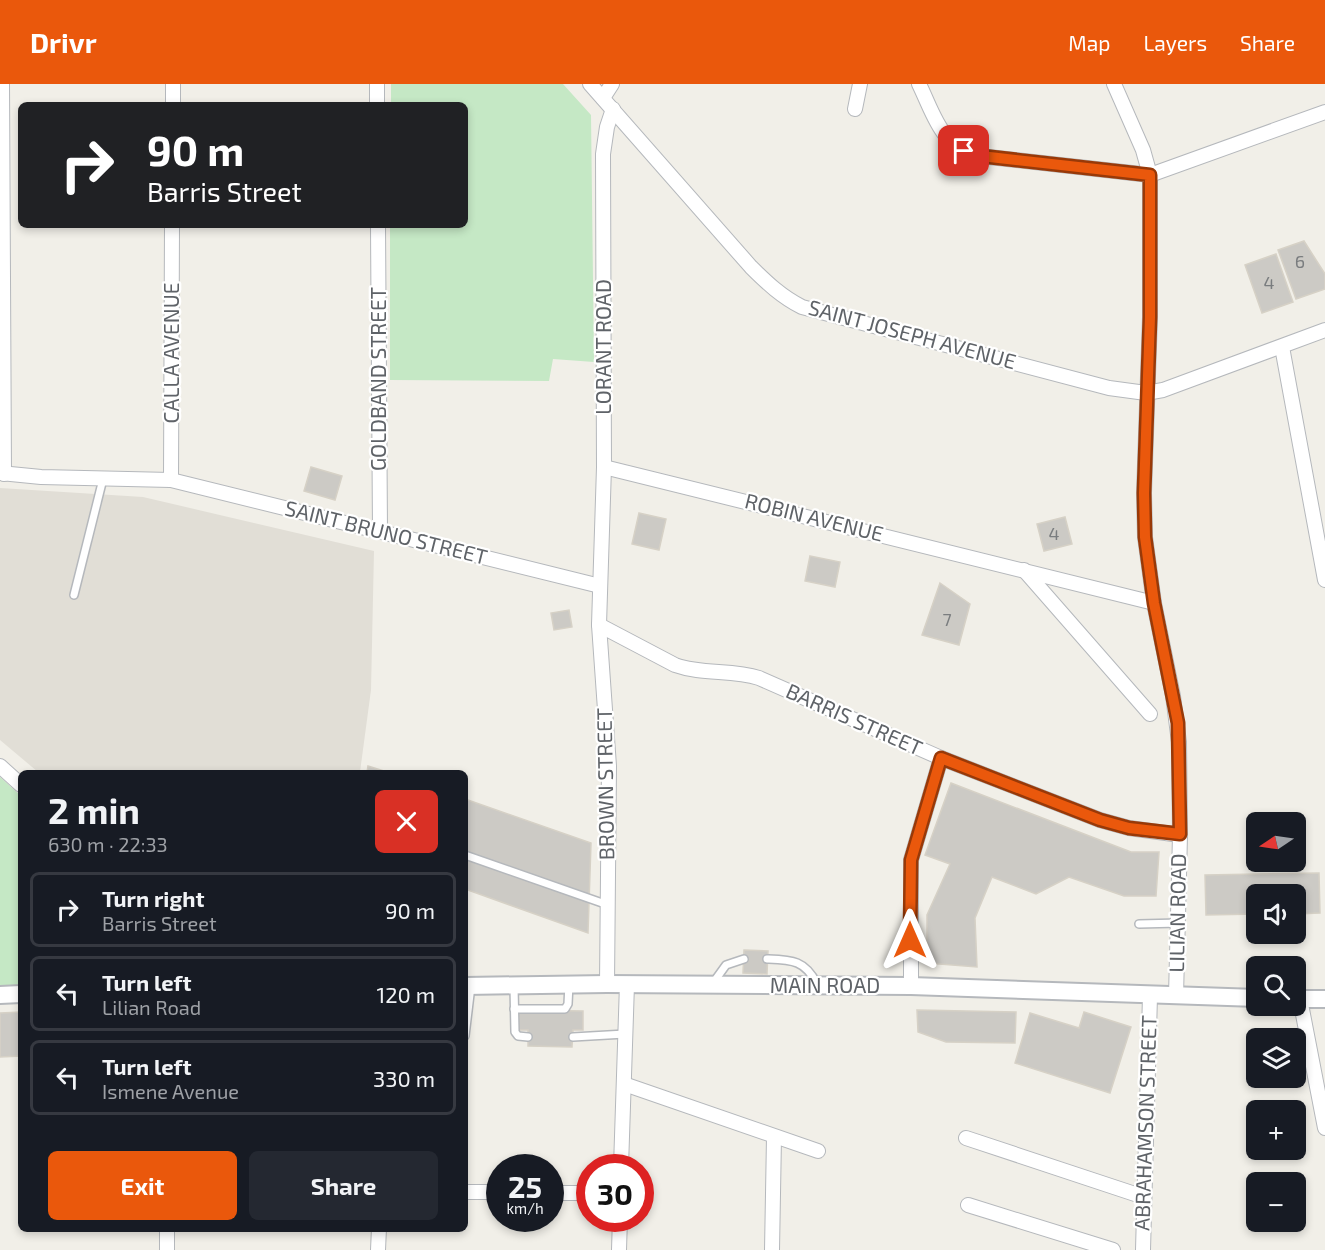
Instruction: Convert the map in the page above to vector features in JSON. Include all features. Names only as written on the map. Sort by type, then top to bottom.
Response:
[{"type":"street","points":[[2,84],[2,474]]},
{"type":"street","points":[[173,84],[173,102]]},
{"type":"street","points":[[377,84],[377,102]]},
{"type":"street","name":"SAINT JOSEPH AVENUE","points":[[590,84],[751,267],[788,300],[823,313],[1109,388],[1146,393]]},
{"type":"street","points":[[603,98],[612,84]]},
{"type":"street","points":[[855,109],[860,84]]},
{"type":"street","points":[[919,84],[942,131],[951,142],[964,151],[981,156],[1150,175],[1325,112]]},
{"type":"street","name":"LILIAN ROAD","points":[[1113,84],[1143,150],[1150,175],[1150,317],[1146,393],[1145,537],[1154,603],[1178,723],[1180,834],[1176,996]]},
{"type":"street","name":"LORANT ROAD","points":[[600,586],[604,467],[603,154],[607,127],[613,109]]},
{"type":"street","name":"CALLA AVENUE","points":[[171,480],[172,228]]},
{"type":"street","name":"GOLDBAND STREET","points":[[378,228],[380,532]]},
{"type":"street","points":[[1146,393],[1178,385],[1325,330]]},
{"type":"street","points":[[1282,347],[1318,504],[1325,580]]},
{"type":"street","name":"ROBIN AVENUE","points":[[604,467],[1154,603]]},
{"type":"street","name":"SAINT BRUNO STREET","points":[[2,474],[171,480],[600,586]]},
{"type":"street","points":[[1024,570],[1150,714]]},
{"type":"street","name":"BROWN STREET","points":[[600,586],[599,625],[609,766],[607,984]]},
{"type":"street","name":"BARRIS STREET","points":[[599,625],[675,665],[686,669],[750,675],[941,758],[1100,820],[1129,828],[1180,834]]},
{"type":"street","points":[[911,986],[911,860],[941,758]]},
{"type":"street","points":[[0,766],[18,782]]},
{"type":"street","points":[[621,1154],[627,984]]},
{"type":"street","name":"MAIN ROAD","points":[[468,986],[627,984],[911,986],[1246,998]]},
{"type":"street","points":[[0,995],[18,994]]},
{"type":"street","name":"ABRAHAMSON STREET","points":[[1143,1250],[1150,996]]},
{"type":"street","points":[[1306,999],[1325,999]]},
{"type":"street","points":[[1302,1016],[1325,1128]]},
{"type":"street","points":[[624,1084],[818,1151]]},
{"type":"street","points":[[772,1250],[774,1137]]},
{"type":"street","points":[[966,1138],[1144,1197]]},
{"type":"street","points":[[468,1192],[486,1192]]},
{"type":"street","points":[[968,1205],[1113,1250]]},
{"type":"street","points":[[166,1232],[167,1250]]},
{"type":"street","points":[[378,1250],[379,1232]]},
{"type":"street","points":[[619,1250],[620,1232]]},
{"type":"lane","points":[[74,596],[103,479]]},
{"type":"lane","points":[[468,856],[608,905]]},
{"type":"lane","points":[[1139,924],[1179,923]]},
{"type":"lane","points":[[711,985],[726,966],[744,959]]},
{"type":"lane","points":[[767,959],[788,960],[800,964],[808,969],[819,986]]},
{"type":"lane","points":[[514,1009],[565,1009],[568,1004],[569,984]]},
{"type":"lane","points":[[514,985],[516,1034],[520,1037],[528,1037]]},
{"type":"lane","points":[[573,1036],[625,1034]]},
{"type":"shaded area","points":[[0,488],[143,497],[374,551],[371,690],[360,770],[36,770],[0,740]]},
{"type":"green space","points":[[391,84],[563,84],[591,115],[594,362],[553,359],[549,381],[390,380],[390,228],[468,228],[468,102],[391,102]]},
{"type":"green space","points":[[0,777],[18,793],[18,985],[0,985]]},
{"type":"building","points":[[1304,241],[1325,274],[1325,289],[1296,299],[1278,250]]},
{"type":"building","points":[[1276,254],[1293,302],[1262,313],[1245,265]]},
{"type":"building","points":[[311,467],[342,476],[335,500],[304,491]]},
{"type":"building","points":[[639,513],[666,519],[659,550],[632,544]]},
{"type":"building","points":[[1065,517],[1072,544],[1044,551],[1037,524]]},
{"type":"building","points":[[810,556],[840,562],[835,587],[805,581]]},
{"type":"building","points":[[940,583],[970,604],[959,645],[922,635]]},
{"type":"building","points":[[569,610],[572,627],[554,630],[551,613]]},
{"type":"building","points":[[368,766],[381,770],[367,770]]},
{"type":"building","points":[[951,783],[1131,852],[1159,852],[1156,896],[1124,896],[1069,877],[1036,894],[992,877],[975,918],[977,967],[927,963],[927,915],[950,864],[925,855]]},
{"type":"building","points":[[468,800],[591,843],[588,933],[468,890]]},
{"type":"building","points":[[1319,873],[1320,913],[1306,914],[1306,884],[1246,884],[1246,914],[1206,915],[1205,875]]},
{"type":"building","points":[[744,950],[768,951],[767,974],[743,973]]},
{"type":"building","points":[[519,1010],[583,1011],[583,1030],[573,1030],[572,1047],[528,1046],[528,1030],[519,1030]]},
{"type":"building","points":[[917,1010],[1016,1012],[1015,1043],[946,1042],[918,1032]]},
{"type":"building","points":[[18,1012],[18,1056],[0,1057],[0,1013]]},
{"type":"building","points":[[1084,1012],[1131,1027],[1110,1093],[1015,1063],[1030,1013],[1079,1028]]},
{"type":"route","points":[[910,940],[911,860],[941,758],[1100,820],[1129,828],[1180,834],[1178,723],[1154,603],[1145,537],[1144,493],[1150,317],[1150,175],[981,156],[964,151]]}]
